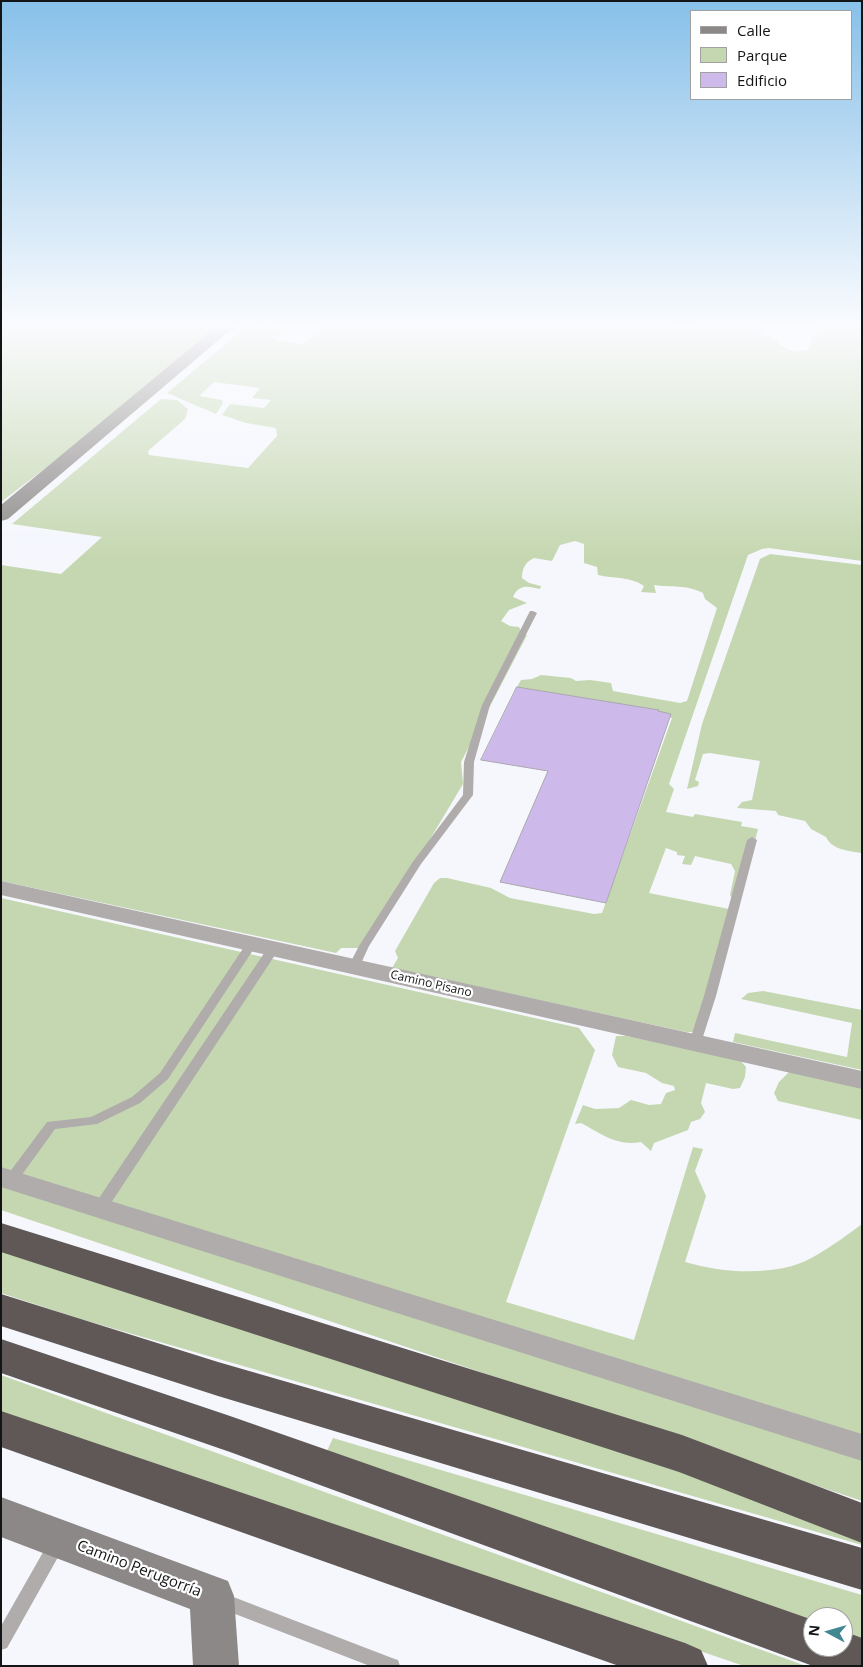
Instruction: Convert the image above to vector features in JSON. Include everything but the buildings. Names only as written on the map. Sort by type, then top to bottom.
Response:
[{"type":"highway","points":[[1,1237],[682,1454],[862,1523]]},
{"type":"highway","points":[[1,1310],[218,1379],[862,1569]]},
{"type":"highway","points":[[1,1356],[230,1434],[803,1639]]},
{"type":"highway","points":[[1,1429],[685,1666]]},
{"type":"street","points":[[1,515],[133,405]]},
{"type":"street","name":"Camino Pisano","points":[[1,888],[862,1080]]},
{"type":"street","points":[[6,1178],[862,1448]]},
{"type":"street","name":"Camino Perugorría","points":[[1,1516],[212,1596],[216,1666]]},
{"type":"lane","points":[[354,967],[364,946],[417,863],[468,795],[469,762],[486,705],[533,613]]},
{"type":"lane","points":[[695,1043],[710,996],[752,840]]},
{"type":"lane","points":[[6,1178],[51,1125],[93,1121],[136,1100],[164,1076],[263,947]]},
{"type":"lane","points":[[100,1208],[263,947]]},
{"type":"lane","points":[[1,1642],[60,1539]]},
{"type":"lane","points":[[212,1596],[392,1666]]},
{"type":"green space","points":[[1,405],[125,405],[72,448],[1,502]]},
{"type":"green space","points":[[154,405],[183,405],[188,409],[185,419],[148,451],[149,455],[248,468],[277,436],[276,428],[246,423],[222,415],[229,405],[264,408],[267,405],[862,405],[862,561],[769,548],[748,555],[669,784],[674,789],[666,812],[693,817],[695,814],[742,822],[741,826],[758,829],[741,897],[732,898],[730,895],[735,871],[731,864],[695,856],[691,865],[682,864],[685,856],[677,855],[677,852],[666,848],[649,893],[734,910],[694,1032],[686,1032],[392,968],[398,958],[395,951],[434,883],[440,878],[491,888],[510,898],[594,914],[602,913],[672,718],[661,716],[659,713],[514,692],[521,680],[532,679],[541,675],[571,678],[576,681],[590,680],[611,683],[613,691],[680,703],[687,701],[717,608],[705,599],[703,593],[691,588],[654,585],[656,593],[641,592],[644,586],[639,583],[622,578],[598,575],[597,567],[584,563],[584,544],[575,541],[560,545],[552,561],[534,558],[525,566],[522,578],[529,583],[541,586],[540,589],[524,587],[518,590],[513,597],[527,603],[509,610],[501,621],[510,626],[519,627],[521,632],[527,635],[461,762],[463,784],[368,943],[361,948],[341,948],[336,953],[1,881],[1,565],[61,574],[102,537],[12,524]]},
{"type":"green space","points":[[195,405],[222,405],[216,414]]},
{"type":"green space","points":[[770,554],[862,565],[862,853],[832,845],[826,837],[811,829],[805,821],[778,815],[776,811],[737,808],[742,802],[752,800],[760,761],[710,753],[703,754],[695,780],[699,782],[698,786],[687,789],[702,724],[760,559]]},
{"type":"green space","points":[[1,898],[579,1028],[595,1050],[506,1302],[634,1340],[693,1147],[703,1149],[695,1171],[706,1196],[685,1262],[725,1270],[765,1271],[779,1269],[800,1263],[818,1254],[862,1224],[862,1501],[1,1210]]},
{"type":"green space","points":[[763,991],[862,1010],[862,1070],[733,1042],[735,1033],[847,1057],[852,1023],[741,999],[748,993]]},
{"type":"green space","points":[[616,1036],[627,1036],[740,1060],[746,1067],[745,1077],[740,1088],[733,1089],[706,1083],[701,1103],[705,1112],[700,1119],[691,1122],[688,1130],[654,1143],[651,1151],[641,1142],[624,1143],[616,1141],[581,1123],[575,1124],[583,1105],[595,1109],[619,1108],[631,1100],[649,1105],[661,1104],[666,1093],[675,1090],[674,1086],[662,1083],[646,1073],[618,1067],[612,1055]]},
{"type":"green space","points":[[789,1072],[862,1087],[862,1120],[778,1101],[774,1093],[779,1082]]},
{"type":"green space","points":[[1,1248],[666,1465],[862,1537],[862,1545],[77,1318],[1,1293]]},
{"type":"green space","points":[[1,1375],[806,1666],[744,1666],[1,1413]]},
{"type":"green space","points":[[333,1438],[862,1595],[862,1644],[853,1641],[853,1607],[803,1607],[803,1622],[327,1451]]}]
